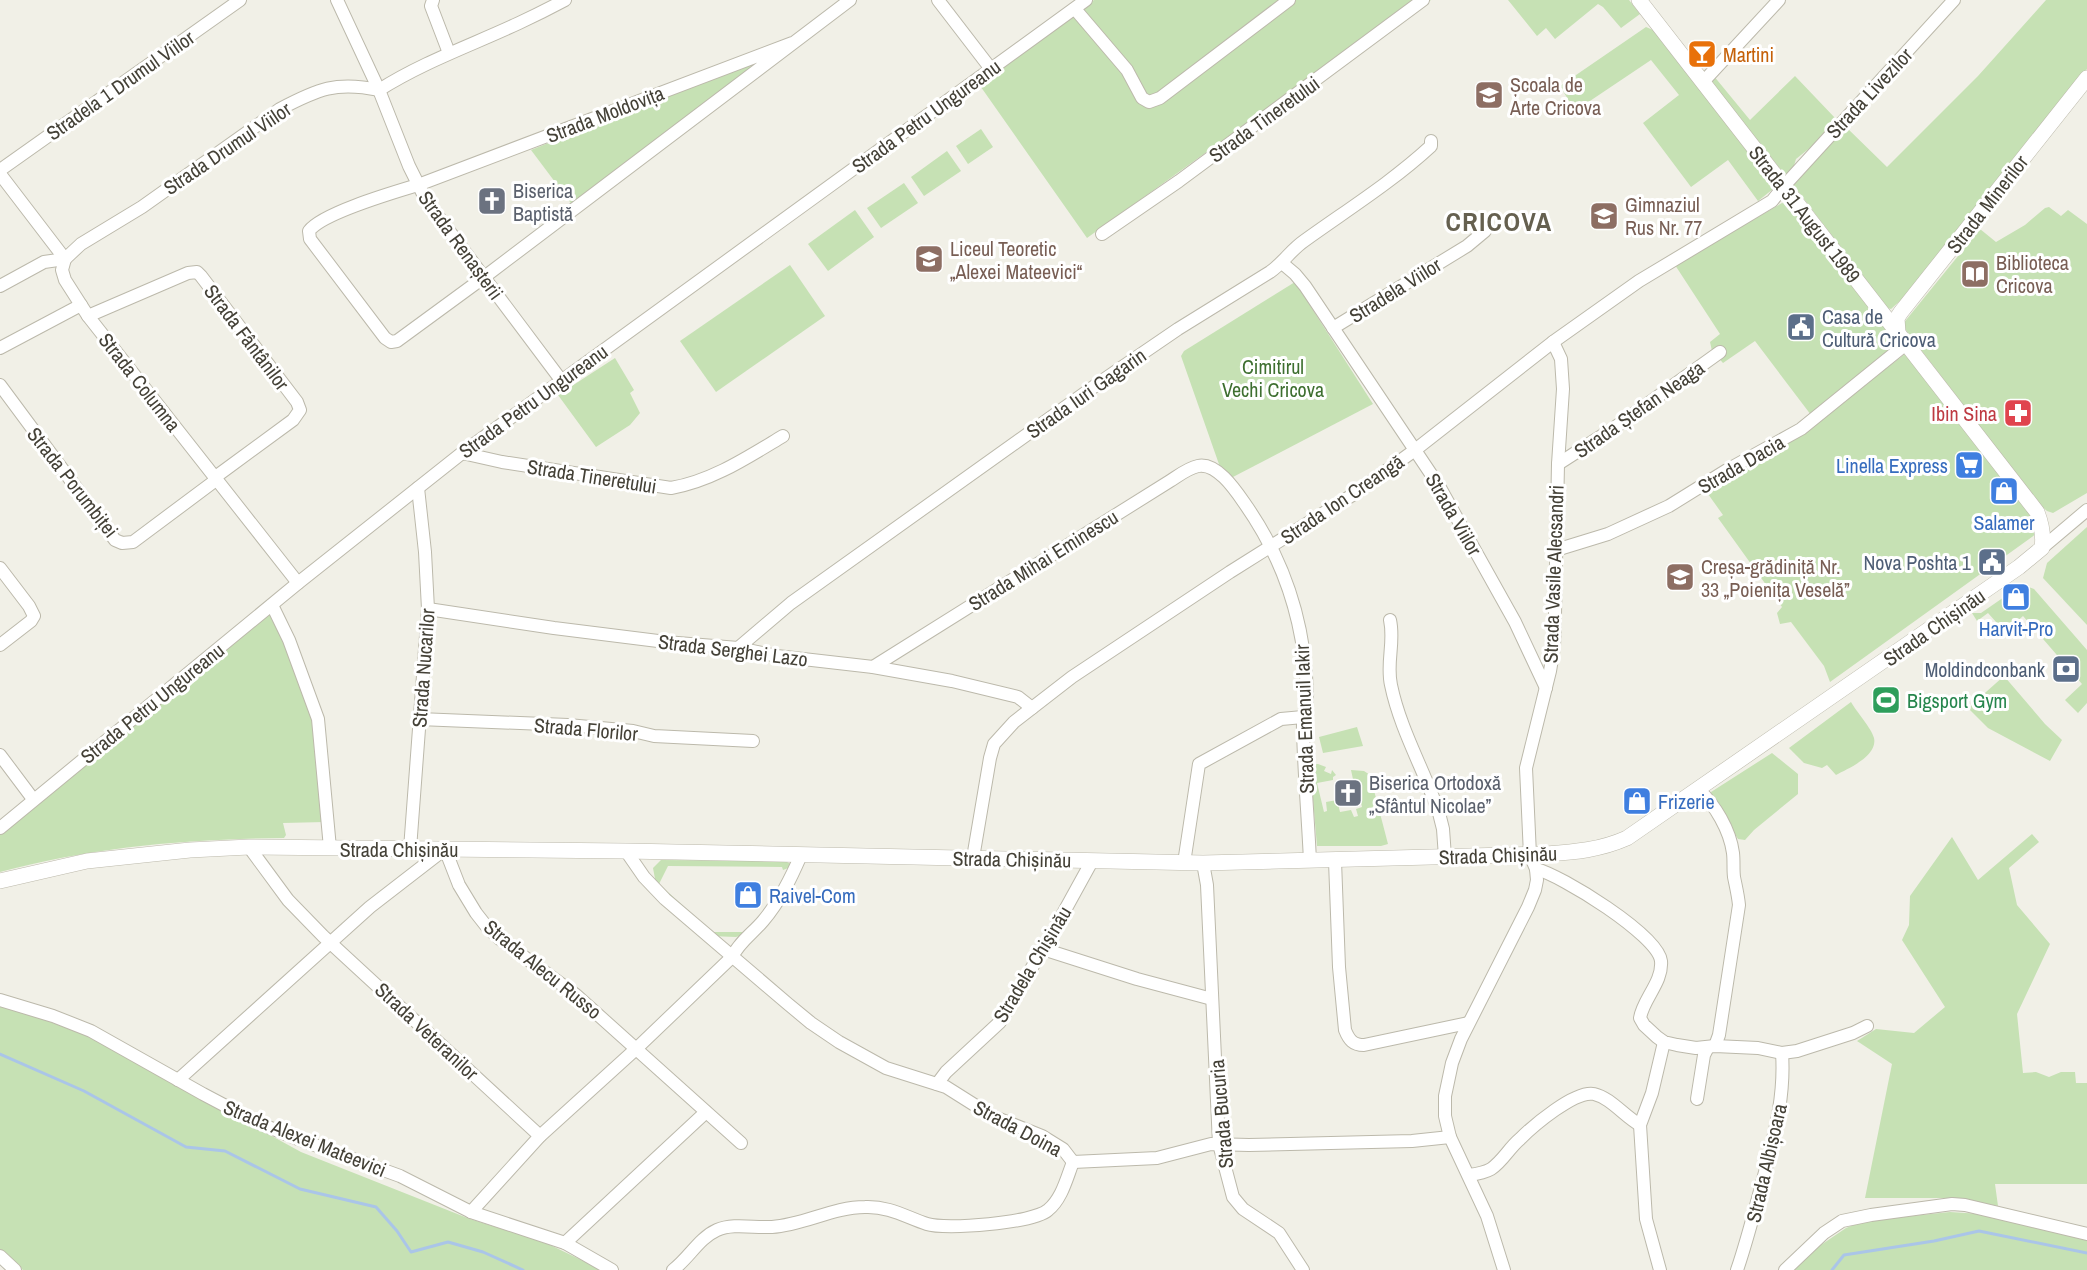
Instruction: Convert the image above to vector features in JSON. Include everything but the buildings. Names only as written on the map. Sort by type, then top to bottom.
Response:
[{"type":"street","name":"Stradela 1 Drumul Viilor","points":[[0,172],[240,0]]},
{"type":"street","name":"Strada Renașterii","points":[[337,0],[426,200],[561,380]]},
{"type":"street","points":[[433,0],[431,6],[449,53]]},
{"type":"street","points":[[379,90],[397,78],[520,23],[565,0]]},
{"type":"street","name":"Strada Moldovița","points":[[792,43],[332,216],[311,228],[310,239],[385,338],[391,342],[401,339],[850,0]]},
{"type":"street","points":[[938,0],[991,69]]},
{"type":"street","name":"Strada Petru Ungureanu","points":[[0,828],[298,583],[462,453],[1086,0]]},
{"type":"street","points":[[1075,9],[1127,70],[1142,99],[1149,102],[1160,98],[1289,0]]},
{"type":"street","name":"Strada Tineretului","points":[[1102,234],[1179,181],[1423,0]]},
{"type":"street","name":"Strada 31 August 1989","points":[[1639,0],[2037,512],[2042,525],[2042,548]]},
{"type":"street","points":[[1703,82],[1779,0]]},
{"type":"street","name":"Strada Livezilor","points":[[1784,186],[1954,0]]},
{"type":"street","name":"Strada Minerilor","points":[[1902,339],[1897,318],[1901,312],[2087,78]]},
{"type":"street","name":"Strada Drumul Viilor","points":[[0,285],[44,262],[65,259],[81,244],[141,207],[280,109],[310,94],[339,86],[356,85],[379,90]]},
{"type":"street","name":"Strada Iuri Gagarin","points":[[738,648],[791,603],[1074,401],[1178,329],[1282,263],[1302,242],[1406,169],[1431,146],[1431,141]]},
{"type":"street","name":"Strada Columna","points":[[0,172],[65,259],[62,270],[65,280],[84,311],[298,583]]},
{"type":"street","name":"Strada Ion Creangă","points":[[973,858],[994,744],[1014,722],[1100,658],[1354,494],[1553,342],[1639,281],[1772,201],[1784,186]]},
{"type":"street","name":"Stradela Viilor","points":[[1333,328],[1467,246],[1485,231]]},
{"type":"street","name":"Strada Viilor","points":[[1282,263],[1305,286],[1439,486],[1515,622],[1546,688]]},
{"type":"street","name":"Strada Fântânilor","points":[[0,348],[84,311],[188,273],[197,272],[297,402],[300,410],[292,420],[215,479]]},
{"type":"street","name":"Strada Dacia","points":[[1556,550],[1608,534],[1669,506],[1727,470],[1801,429],[1902,339]]},
{"type":"street","name":"Strada Vasile Alecsandri","points":[[1536,869],[1530,855],[1526,768],[1554,647],[1558,464],[1563,388],[1561,359],[1553,342]]},
{"type":"street","name":"Strada Ștefan Neaga","points":[[1558,464],[1614,428],[1720,352]]},
{"type":"street","name":"Strada Porumbiței","points":[[0,385],[115,540],[122,543],[133,542],[215,479]]},
{"type":"street","name":"Strada Tineretului","points":[[462,453],[502,462],[670,488],[722,471],[783,436]]},
{"type":"street","name":"Strada Mihai Eminescu","points":[[873,667],[1170,481],[1198,466],[1210,467],[1216,471]]},
{"type":"street","name":"Strada Emanuil Iakir","points":[[1216,471],[1237,492],[1272,547],[1299,618],[1308,696],[1303,717],[1310,861]]},
{"type":"street","name":"Strada Nucarilor","points":[[410,849],[428,609],[418,488]]},
{"type":"street","name":"Strada Chișinău","points":[[0,881],[107,858],[223,847],[626,851],[1184,863],[1335,861],[1589,851],[1612,845],[1650,824],[2019,567],[2087,510]]},
{"type":"street","points":[[0,568],[34,616],[31,621],[0,645]]},
{"type":"street","points":[[272,605],[289,640],[318,720],[330,848]]},
{"type":"street","name":"Strada Serghei Lazo","points":[[428,609],[554,628],[666,642],[738,648],[786,657],[873,667],[952,681],[1018,697],[1032,708]]},
{"type":"street","points":[[1390,620],[1393,644],[1389,666],[1391,684],[1396,705],[1439,813],[1443,829],[1445,857]]},
{"type":"street","points":[[1184,863],[1199,764],[1281,719],[1303,717]]},
{"type":"street","name":"Strada Florilor","points":[[418,720],[568,724],[633,731],[654,736],[753,741]]},
{"type":"street","points":[[0,754],[33,799]]},
{"type":"street","points":[[1697,1099],[1704,1055],[1719,1035],[1739,905],[1731,842],[1720,818],[1699,790]]},
{"type":"street","name":"Strada Veteranilor","points":[[249,847],[288,900],[330,942],[540,1136]]},
{"type":"street","points":[[178,1080],[370,907],[445,849]]},
{"type":"street","name":"Strada Alecu Russo","points":[[445,849],[459,885],[487,927],[576,995],[741,1143]]},
{"type":"street","name":"Strada Doina","points":[[626,851],[665,899],[811,1023],[839,1042],[886,1068],[937,1084],[992,1116],[1054,1142],[1073,1162],[1157,1158],[1219,1144],[1412,1141],[1450,1137]]},
{"type":"street","points":[[471,1212],[540,1136],[732,957],[743,941],[764,920],[788,886],[801,855]]},
{"type":"street","name":"Stradela Chişinău","points":[[937,1084],[946,1072],[1000,1022],[1092,861]]},
{"type":"street","points":[[1335,861],[1339,973],[1345,1030],[1351,1041],[1357,1045],[1364,1045],[1468,1023]]},
{"type":"street","name":"Strada Bucuria","points":[[1203,863],[1207,885],[1219,1144],[1233,1197],[1242,1209],[1279,1233],[1303,1270]]},
{"type":"street","points":[[1503,1270],[1487,1216],[1450,1137],[1445,1116],[1445,1096],[1452,1063],[1468,1023],[1535,890],[1536,869],[1553,875],[1616,913],[1659,955],[1661,969],[1640,1018],[1648,1029],[1664,1042],[1692,1048],[1711,1046],[1758,1048],[1782,1053],[1797,1051],[1853,1033],[1867,1026]]},
{"type":"street","points":[[1043,949],[1137,979],[1212,999]]},
{"type":"street","name":"Strada Alexei Mateevici","points":[[0,1000],[92,1030],[256,1122],[400,1176],[471,1212],[566,1243],[612,1270]]},
{"type":"street","points":[[1660,1270],[1646,1220],[1640,1125],[1652,1093],[1664,1042]]},
{"type":"street","name":"Strada Albișoara","points":[[1737,1270],[1749,1235],[1777,1126],[1782,1087],[1782,1053]]},
{"type":"street","points":[[1469,1176],[1491,1169],[1518,1140],[1579,1096],[1589,1094],[1601,1097],[1640,1125]]},
{"type":"street","points":[[566,1243],[706,1112]]},
{"type":"street","points":[[674,1270],[702,1241],[720,1229],[772,1227],[805,1222],[862,1206],[880,1207],[902,1213],[927,1224],[954,1227],[1000,1222],[1040,1214],[1054,1203],[1064,1187],[1073,1162]]},
{"type":"street","points":[[1785,1270],[1824,1233],[1842,1221],[1952,1204],[2087,1234]]},
{"type":"street","points":[[0,1256],[15,1269]]},
{"type":"street","points":[[0,1268],[15,1269]]},
{"type":"green space","points":[[1094,0],[1431,0],[1345,63],[1329,64],[1087,238],[976,80]]},
{"type":"green space","points":[[1508,0],[1629,0],[1640,14],[1621,28],[1598,4],[1555,39],[1546,28],[1537,36]]},
{"type":"green space","points":[[2046,0],[2087,0],[2087,69],[1942,252],[1902,299],[1891,309],[1887,308],[1794,186],[1794,182],[1845,126],[1887,167],[1978,76]]},
{"type":"green space","points":[[1646,27],[1653,30],[1773,183],[1773,189],[1758,201],[1728,160],[1691,187],[1643,123],[1679,95],[1651,60],[1575,111],[1560,86]]},
{"type":"green space","points":[[757,59],[759,62],[573,206],[531,150]]},
{"type":"green space","points":[[1713,75],[1750,120],[1795,76],[1836,119],[1821,139],[1796,159],[1793,169],[1786,176],[1711,82]]},
{"type":"green space","points":[[981,129],[993,147],[968,164],[956,146]]},
{"type":"green space","points":[[947,151],[961,171],[924,196],[911,177]]},
{"type":"green space","points":[[904,183],[918,203],[881,228],[867,208]]},
{"type":"green space","points":[[1782,203],[1790,205],[1896,340],[1896,348],[1811,415],[1755,341],[1723,363],[1712,351],[1710,342],[1720,334],[1675,265]]},
{"type":"green space","points":[[2049,207],[2061,216],[2068,210],[2087,224],[2087,493],[2053,513],[2038,503],[1902,325],[1980,229],[1996,242]]},
{"type":"green space","points":[[855,210],[874,237],[828,271],[808,244]]},
{"type":"green space","points":[[790,265],[825,316],[716,392],[680,341]]},
{"type":"green space","name":"Cimitirul Vechi Cricova","points":[[1295,282],[1373,404],[1231,478],[1221,470],[1181,356],[1184,351]]},
{"type":"green space","points":[[1905,354],[2031,513],[2036,534],[1830,682],[1824,666],[1791,622],[1780,624],[1777,613],[1782,607],[1718,518],[1723,515],[1708,494],[1716,484],[1805,431]]},
{"type":"green space","points":[[615,358],[634,390],[630,393],[640,413],[630,425],[596,447],[558,395]]},
{"type":"green space","points":[[2087,527],[2087,625],[2043,578],[2047,563]]},
{"type":"green space","points":[[2020,586],[2034,589],[2087,650],[2087,703],[2078,713],[2065,700],[2082,684],[2023,616],[2005,632],[1988,613],[1977,621],[1972,613],[1981,613]]},
{"type":"green space","points":[[272,611],[315,713],[325,822],[283,823],[286,835],[284,838],[212,840],[141,846],[70,856],[0,872],[0,835]]},
{"type":"green space","points":[[2004,676],[2045,724],[2062,740],[2050,761],[1988,728],[1968,708]]},
{"type":"green space","points":[[1851,702],[1874,738],[1872,750],[1861,761],[1836,775],[1827,765],[1822,768],[1804,763],[1789,748]]},
{"type":"green space","points":[[1357,727],[1363,746],[1323,753],[1319,737]]},
{"type":"green space","points":[[1772,753],[1798,774],[1798,794],[1745,840],[1738,839],[1712,798],[1711,792]]},
{"type":"green space","points":[[1310,764],[1326,767],[1324,771],[1331,774],[1332,770],[1336,775],[1333,780],[1317,783],[1324,812],[1327,811],[1326,802],[1337,800],[1340,812],[1351,810],[1354,817],[1358,816],[1356,809],[1362,807],[1351,770],[1364,771],[1370,775],[1388,844],[1381,846],[1317,846]]},
{"type":"green space","points":[[2032,834],[2039,842],[2009,868],[2017,905],[2050,944],[2017,1014],[2023,1073],[2036,1072],[2049,1077],[2061,1072],[2075,1072],[2076,1083],[2087,1083],[2087,1184],[1995,1184],[1998,1206],[1956,1198],[1865,1198],[1892,1064],[1857,1041],[1876,1029],[1914,1033],[1945,1007],[1902,940],[1909,925],[1910,896],[1952,837],[1978,880]]},
{"type":"green space","points":[[661,860],[785,861],[791,864],[791,867],[783,870],[782,867],[668,866],[659,884],[712,932],[742,932],[742,935],[736,937],[710,936],[656,884],[653,868]]},
{"type":"green space","points":[[0,1004],[90,1036],[301,1152],[470,1219],[544,1242],[602,1270],[23,1270],[0,1249]]},
{"type":"green space","points":[[1950,1212],[1981,1214],[2087,1239],[2087,1270],[1793,1270],[1815,1249],[1846,1228],[1864,1221]]},
{"type":"waterway","points":[[0,1054],[84,1091],[186,1147],[225,1151],[300,1189],[376,1207],[397,1231],[411,1252],[448,1242],[483,1252],[523,1270]]},
{"type":"waterway","points":[[1832,1270],[1844,1255],[1934,1241],[1979,1231],[2087,1253]]},
{"type":"place","name":"Martini","points":[[1702,54]]},
{"type":"place","name":"Școala de Arte Cricova","points":[[1489,95]]},
{"type":"place","name":"Biserica Baptistă","points":[[492,201]]},
{"type":"place","name":"Gimnaziul Rus Nr. 77","points":[[1604,216]]},
{"type":"place","name":"Liceul Teoretic „Alexei Mateevici“","points":[[929,259]]},
{"type":"place","name":"Biblioteca Cricova","points":[[1975,274]]},
{"type":"place","name":"Casa de Cultură Cricova","points":[[1801,327]]},
{"type":"place","name":"Ibin Sina","points":[[2018,413]]},
{"type":"place","name":"Linella Express","points":[[1969,465]]},
{"type":"place","name":"Salamer","points":[[2004,491]]},
{"type":"place","name":"Nova Poshta 1","points":[[1992,562]]},
{"type":"place","name":"Creșa-grădiniță Nr. 33 „Poienița Veselă”","points":[[1680,577]]},
{"type":"place","name":"Harvit-Pro","points":[[2016,597]]},
{"type":"place","name":"Moldindconbank","points":[[2066,669]]},
{"type":"place","name":"Bigsport Gym","points":[[1886,700]]},
{"type":"place","name":"Biserica Ortodoxă „Sfântul Nicolae”","points":[[1348,793]]},
{"type":"place","name":"Frizerie","points":[[1637,801]]},
{"type":"place","name":"Raivel-Com","points":[[748,895]]},
{"type":"district","name":"CRICOVA","points":[[1499,221]]}]
